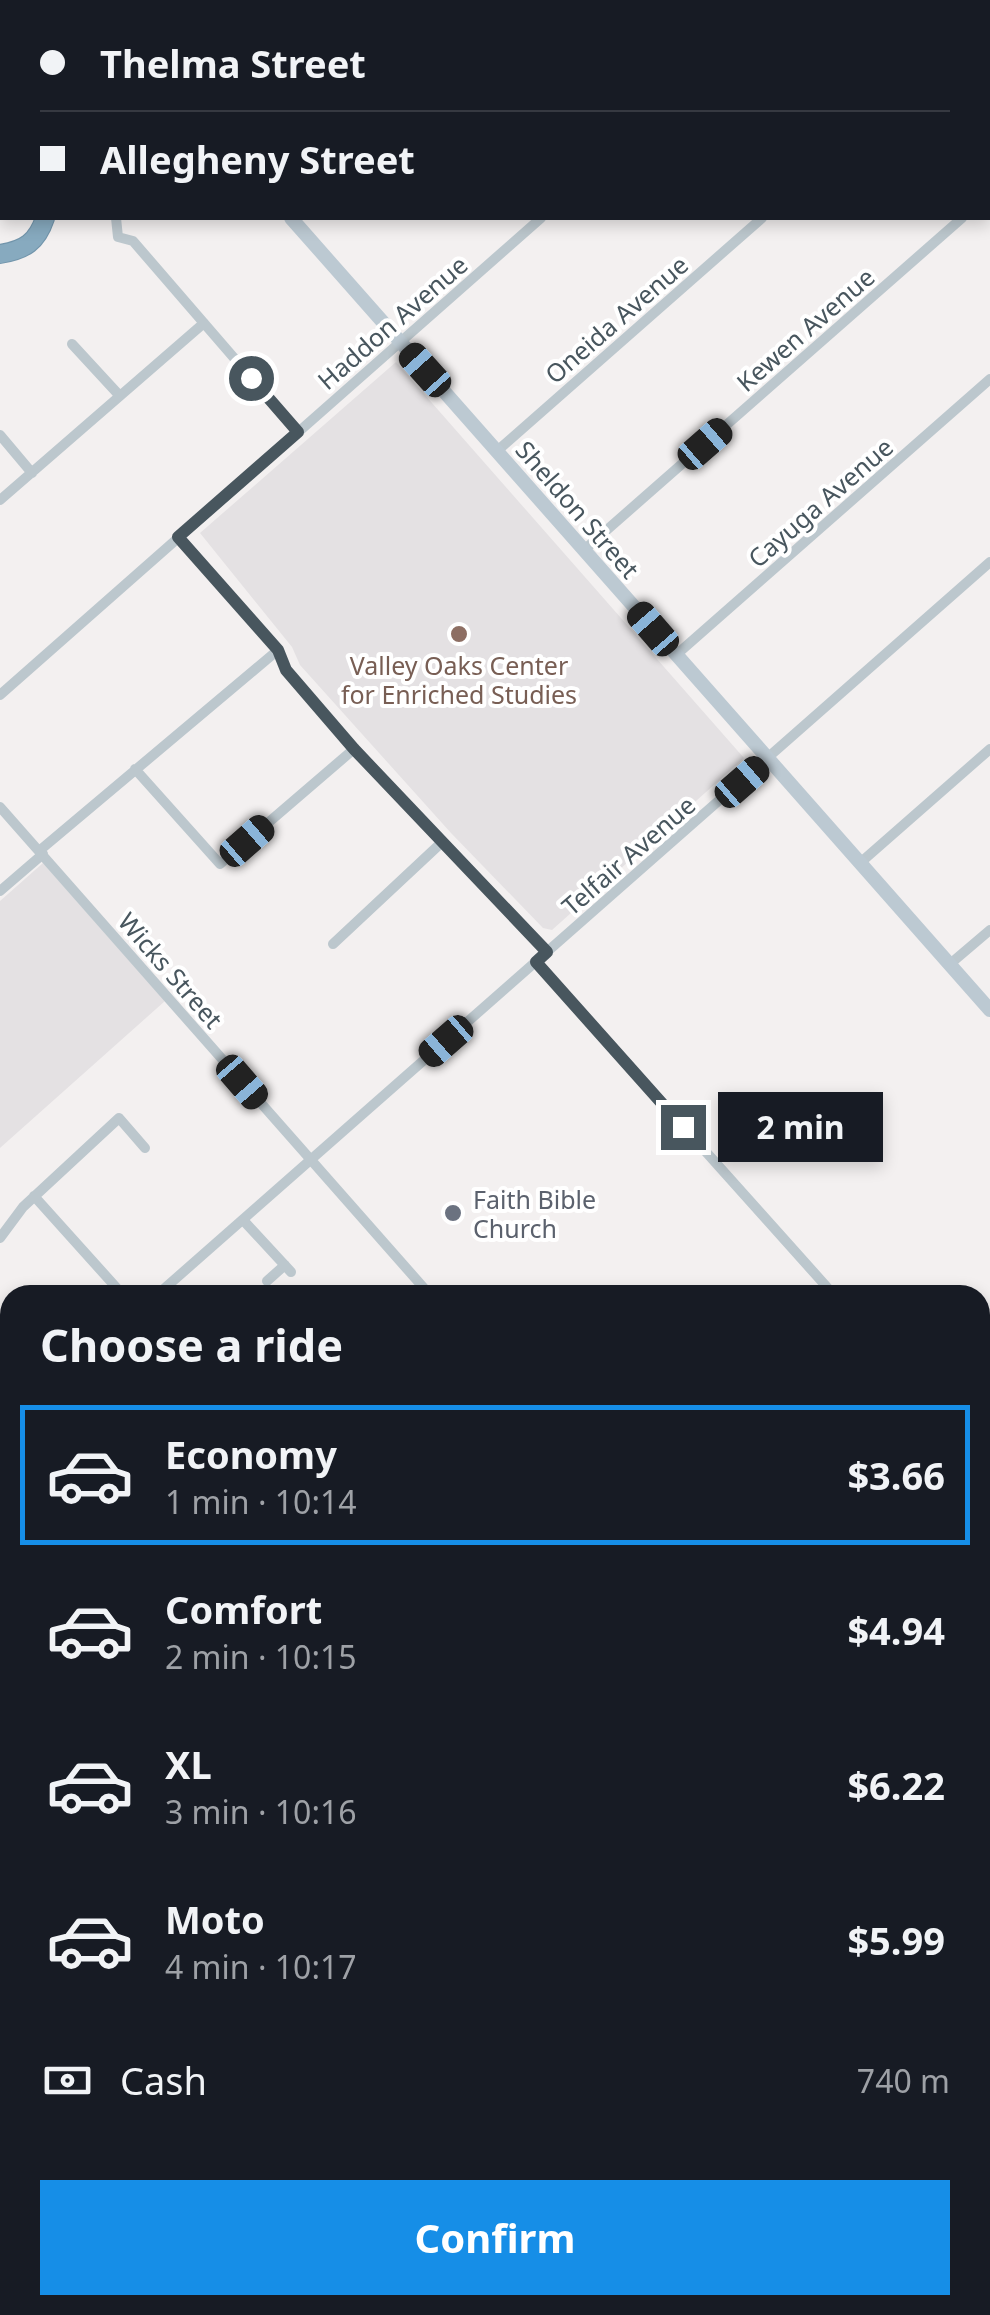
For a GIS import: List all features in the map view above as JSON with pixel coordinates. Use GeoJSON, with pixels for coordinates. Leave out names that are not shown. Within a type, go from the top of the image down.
{"type":"FeatureCollection","features":[{"type":"Feature","properties":{"kind":"highway"},"geometry":{"type":"LineString","coordinates":[[0,254],[22,251],[40,234],[44,220]]}},
{"type":"Feature","properties":{"kind":"main road","name":"Sheldon Street"},"geometry":{"type":"LineString","coordinates":[[293,220],[990,1010]]}},
{"type":"Feature","properties":{"kind":"street"},"geometry":{"type":"LineString","coordinates":[[116,220],[118,237],[133,241],[298,432]]}},
{"type":"Feature","properties":{"kind":"street","name":"Haddon Avenue"},"geometry":{"type":"LineString","coordinates":[[0,695],[539,220]]}},
{"type":"Feature","properties":{"kind":"street","name":"Oneida Avenue"},"geometry":{"type":"LineString","coordinates":[[497,451],[760,220]]}},
{"type":"Feature","properties":{"kind":"street","name":"Kewen Avenue"},"geometry":{"type":"LineString","coordinates":[[584,550],[960,220]]}},
{"type":"Feature","properties":{"kind":"street"},"geometry":{"type":"LineString","coordinates":[[0,500],[204,323]]}},
{"type":"Feature","properties":{"kind":"street"},"geometry":{"type":"LineString","coordinates":[[72,344],[119,395]]}},
{"type":"Feature","properties":{"kind":"street","name":"Cayuga Avenue"},"geometry":{"type":"LineString","coordinates":[[676,655],[990,379]]}},
{"type":"Feature","properties":{"kind":"street"},"geometry":{"type":"LineString","coordinates":[[0,435],[32,473]]}},
{"type":"Feature","properties":{"kind":"street"},"geometry":{"type":"LineString","coordinates":[[178,537],[278,650],[286,670],[354,749],[440,844],[479,877],[547,952]]}},
{"type":"Feature","properties":{"kind":"street","name":"Telfair Avenue"},"geometry":{"type":"LineString","coordinates":[[168,1285],[990,562]]}},
{"type":"Feature","properties":{"kind":"street"},"geometry":{"type":"LineString","coordinates":[[0,891],[135,769],[278,650]]}},
{"type":"Feature","properties":{"kind":"street"},"geometry":{"type":"LineString","coordinates":[[135,769],[220,864],[354,749]]}},
{"type":"Feature","properties":{"kind":"street"},"geometry":{"type":"LineString","coordinates":[[860,863],[990,749]]}},
{"type":"Feature","properties":{"kind":"street","name":"Wicks Street"},"geometry":{"type":"LineString","coordinates":[[0,807],[421,1285]]}},
{"type":"Feature","properties":{"kind":"street"},"geometry":{"type":"LineString","coordinates":[[333,944],[440,844]]}},
{"type":"Feature","properties":{"kind":"street"},"geometry":{"type":"LineString","coordinates":[[950,964],[990,930]]}},
{"type":"Feature","properties":{"kind":"street"},"geometry":{"type":"LineString","coordinates":[[536,962],[825,1285]]}},
{"type":"Feature","properties":{"kind":"street"},"geometry":{"type":"LineString","coordinates":[[0,1238],[34,1196],[119,1118],[145,1148]]}},
{"type":"Feature","properties":{"kind":"street"},"geometry":{"type":"LineString","coordinates":[[34,1196],[114,1285]]}},
{"type":"Feature","properties":{"kind":"street"},"geometry":{"type":"LineString","coordinates":[[243,1220],[288,1268],[267,1281]]}},
{"type":"Feature","properties":{"kind":"shaded area","name":"Valley Oaks Center for Enriched Studies"},"geometry":{"type":"Polygon","coordinates":[[[396,362],[744,758],[552,930],[543,928],[451,833],[300,665],[292,647],[200,533],[396,362]]]}},
{"type":"Feature","properties":{"kind":"shaded area"},"geometry":{"type":"Polygon","coordinates":[[[43,863],[165,1001],[0,1148],[0,901],[43,863]]]}},
{"type":"Feature","properties":{"kind":"place","name":"Valley Oaks Center for Enriched Studies"},"geometry":{"type":"Point","coordinates":[459,634]}},
{"type":"Feature","properties":{"kind":"place","name":"Faith Bible Church"},"geometry":{"type":"Point","coordinates":[453,1213]}},
{"type":"Feature","properties":{"kind":"route"},"geometry":{"type":"LineString","coordinates":[[251,378],[298,432],[178,537],[278,650],[286,670],[354,749],[440,844],[479,877],[547,952],[536,962],[683,1127]]}}]}
